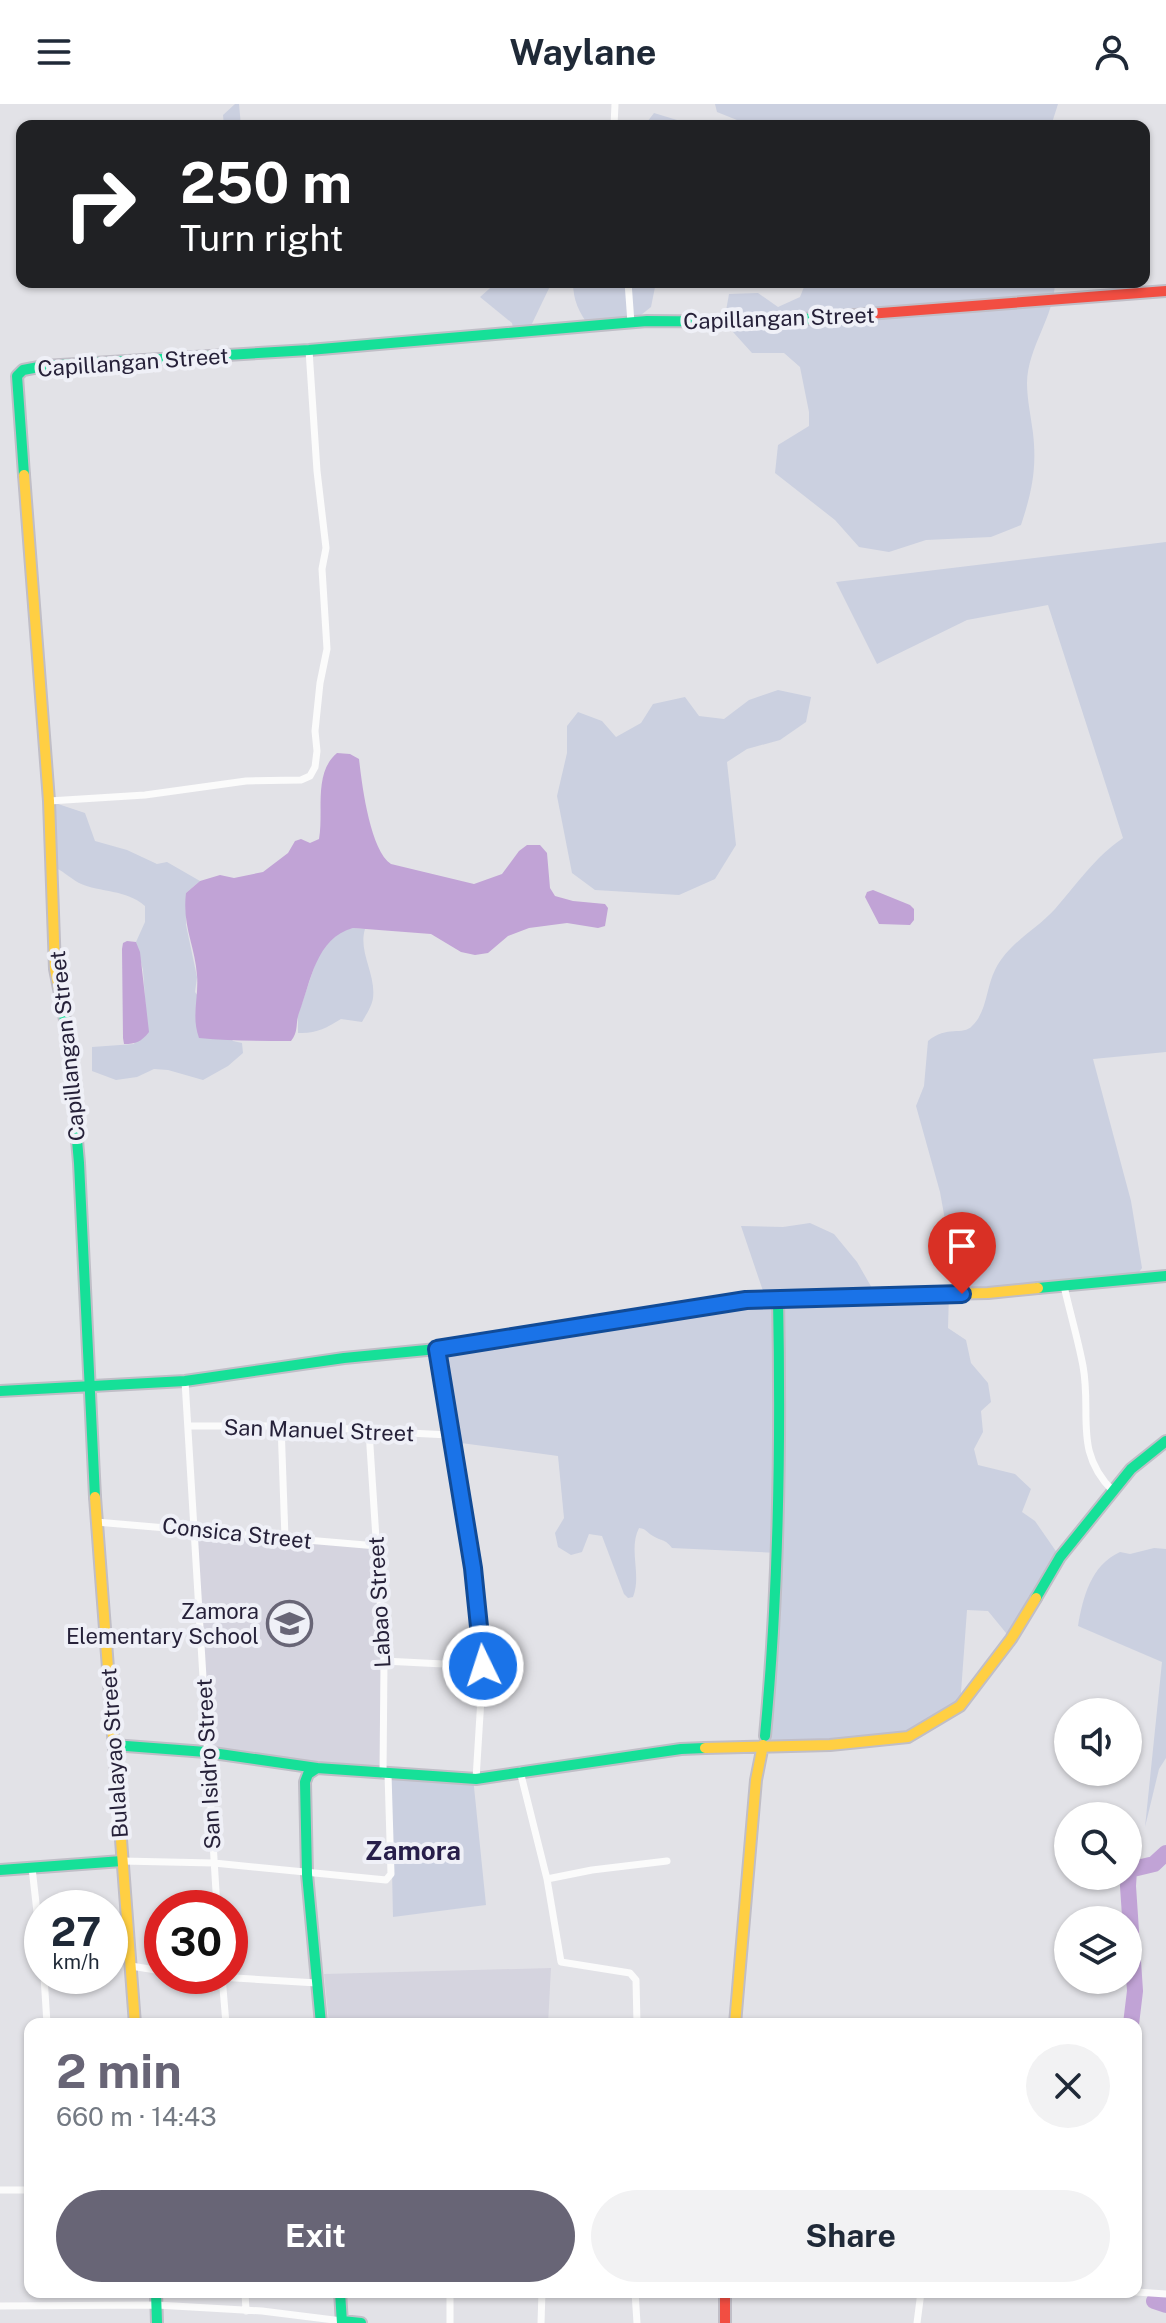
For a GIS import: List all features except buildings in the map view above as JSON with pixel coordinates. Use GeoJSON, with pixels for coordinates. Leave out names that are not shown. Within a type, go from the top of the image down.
{"type":"FeatureCollection","features":[{"type":"Feature","properties":{"kind":"street"},"geometry":{"type":"LineString","coordinates":[[628,288],[631,323]]}},
{"type":"Feature","properties":{"kind":"street","name":"Capillangan Street"},"geometry":{"type":"LineString","coordinates":[[89,1385],[79,1163],[68,1037],[55,969],[49,801],[17,376],[23,370],[44,366],[309,350],[631,323],[765,322],[1166,291]]}},
{"type":"Feature","properties":{"kind":"street"},"geometry":{"type":"LineString","coordinates":[[49,801],[145,795],[246,781],[301,780],[313,772],[317,751],[317,708],[328,634],[322,569],[326,548],[309,350]]}},
{"type":"Feature","properties":{"kind":"street"},"geometry":{"type":"LineString","coordinates":[[0,1391],[185,1381],[344,1358],[437,1349],[726,1302],[988,1293],[1166,1276]]}},
{"type":"Feature","properties":{"kind":"street"},"geometry":{"type":"LineString","coordinates":[[1064,1286],[1083,1364],[1086,1386],[1085,1440],[1099,1477],[1113,1491]]}},
{"type":"Feature","properties":{"kind":"street"},"geometry":{"type":"LineString","coordinates":[[736,2018],[756,1780],[775,1651],[781,1505],[778,1298]]}},
{"type":"Feature","properties":{"kind":"street"},"geometry":{"type":"LineString","coordinates":[[437,1349],[473,1568],[483,1666],[476,1779]]}},
{"type":"Feature","properties":{"kind":"street","name":"San Isidro Street"},"geometry":{"type":"LineString","coordinates":[[185,1381],[216,1890]]}},
{"type":"Feature","properties":{"kind":"street","name":"Bulalayao Street"},"geometry":{"type":"LineString","coordinates":[[89,1385],[96,1522],[135,2018]]}},
{"type":"Feature","properties":{"kind":"street"},"geometry":{"type":"LineString","coordinates":[[281,1424],[285,1538]]}},
{"type":"Feature","properties":{"kind":"street","name":"San Manuel Street"},"geometry":{"type":"LineString","coordinates":[[188,1426],[281,1424],[449,1435]]}},
{"type":"Feature","properties":{"kind":"street","name":"Labao Street"},"geometry":{"type":"LineString","coordinates":[[307,1874],[378,1881],[389,1878],[391,1874],[384,1661],[369,1431]]}},
{"type":"Feature","properties":{"kind":"street"},"geometry":{"type":"LineString","coordinates":[[113,1745],[206,1752],[317,1768],[476,1779],[764,1740],[830,1745],[908,1737],[960,1706],[1011,1639],[1060,1557],[1131,1469],[1166,1441]]}},
{"type":"Feature","properties":{"kind":"street","name":"Consica Street"},"geometry":{"type":"LineString","coordinates":[[96,1522],[377,1546]]}},
{"type":"Feature","properties":{"kind":"street"},"geometry":{"type":"LineString","coordinates":[[384,1661],[483,1666]]}},
{"type":"Feature","properties":{"kind":"street"},"geometry":{"type":"LineString","coordinates":[[317,1768],[308,1774],[305,1782],[307,1874],[320,2018]]}},
{"type":"Feature","properties":{"kind":"street"},"geometry":{"type":"LineString","coordinates":[[520,1771],[547,1879],[561,1962],[630,1973],[636,1980],[637,2018]]}},
{"type":"Feature","properties":{"kind":"street"},"geometry":{"type":"LineString","coordinates":[[0,1870],[122,1861],[214,1863],[307,1874]]}},
{"type":"Feature","properties":{"kind":"street"},"geometry":{"type":"LineString","coordinates":[[547,1879],[667,1861]]}},
{"type":"Feature","properties":{"kind":"street"},"geometry":{"type":"LineString","coordinates":[[32,1868],[34,1890]]}},
{"type":"Feature","properties":{"kind":"street"},"geometry":{"type":"LineString","coordinates":[[131,1966],[144,1968]]}},
{"type":"Feature","properties":{"kind":"street"},"geometry":{"type":"LineString","coordinates":[[248,1979],[317,1983]]}},
{"type":"Feature","properties":{"kind":"street"},"geometry":{"type":"LineString","coordinates":[[45,1994],[47,2018]]}},
{"type":"Feature","properties":{"kind":"street"},"geometry":{"type":"LineString","coordinates":[[223,1994],[225,2018]]}},
{"type":"Feature","properties":{"kind":"street"},"geometry":{"type":"LineString","coordinates":[[0,2190],[24,2190]]}},
{"type":"Feature","properties":{"kind":"street"},"geometry":{"type":"LineString","coordinates":[[1142,2292],[1166,2294]]}},
{"type":"Feature","properties":{"kind":"street"},"geometry":{"type":"LineString","coordinates":[[156,2298],[157,2323]]}},
{"type":"Feature","properties":{"kind":"street"},"geometry":{"type":"LineString","coordinates":[[245,2298],[246,2311]]}},
{"type":"Feature","properties":{"kind":"street"},"geometry":{"type":"LineString","coordinates":[[340,2298],[342,2322]]}},
{"type":"Feature","properties":{"kind":"street"},"geometry":{"type":"LineString","coordinates":[[450,2298],[450,2323]]}},
{"type":"Feature","properties":{"kind":"street"},"geometry":{"type":"LineString","coordinates":[[541,2323],[542,2298]]}},
{"type":"Feature","properties":{"kind":"street"},"geometry":{"type":"LineString","coordinates":[[635,2298],[637,2323]]}},
{"type":"Feature","properties":{"kind":"street"},"geometry":{"type":"LineString","coordinates":[[725,2298],[725,2323]]}},
{"type":"Feature","properties":{"kind":"street"},"geometry":{"type":"LineString","coordinates":[[917,2323],[920,2298]]}},
{"type":"Feature","properties":{"kind":"street"},"geometry":{"type":"LineString","coordinates":[[0,2306],[157,2305],[361,2323]]}},
{"type":"Feature","properties":{"kind":"shaded area"},"geometry":{"type":"Polygon","coordinates":[[[239,104],[240,120],[223,120],[223,115],[239,104]]]}},
{"type":"Feature","properties":{"kind":"shaded area"},"geometry":{"type":"Polygon","coordinates":[[[715,104],[1058,104],[1053,120],[737,120],[717,112],[715,104]]]}},
{"type":"Feature","properties":{"kind":"shaded area"},"geometry":{"type":"Polygon","coordinates":[[[654,113],[677,120],[649,120],[654,113]]]}},
{"type":"Feature","properties":{"kind":"shaded area"},"geometry":{"type":"Polygon","coordinates":[[[490,288],[549,288],[528,332],[514,333],[512,323],[480,297],[490,288]]]}},
{"type":"Feature","properties":{"kind":"shaded area"},"geometry":{"type":"Polygon","coordinates":[[[573,288],[655,288],[651,307],[631,323],[590,327],[573,288]]]}},
{"type":"Feature","properties":{"kind":"shaded area"},"geometry":{"type":"Polygon","coordinates":[[[804,288],[1055,288],[1028,370],[1034,469],[1021,525],[991,537],[926,540],[889,552],[859,547],[835,520],[775,473],[778,445],[809,426],[800,367],[784,353],[752,353],[724,322],[729,294],[758,293],[778,307],[800,297],[804,288]]]}},
{"type":"Feature","properties":{"kind":"shaded area"},"geometry":{"type":"Polygon","coordinates":[[[1166,542],[1166,1052],[1093,1059],[1131,1201],[1142,1268],[1135,1278],[962,1294],[953,1265],[940,1192],[916,1106],[924,1086],[928,1041],[942,1033],[972,1026],[981,1014],[995,970],[1007,952],[1047,917],[1095,862],[1123,838],[1048,605],[967,620],[877,664],[836,582],[1166,542]]]}},
{"type":"Feature","properties":{"kind":"shaded area"},"geometry":{"type":"Polygon","coordinates":[[[778,690],[811,697],[806,722],[780,740],[747,749],[727,762],[736,845],[715,879],[679,895],[595,890],[572,873],[557,796],[567,753],[567,726],[578,712],[602,721],[616,737],[641,723],[653,704],[685,697],[699,716],[724,719],[749,700],[778,690]]]}},
{"type":"Feature","properties":{"kind":"shaded area"},"geometry":{"type":"Polygon","coordinates":[[[337,753],[350,754],[359,759],[372,831],[384,857],[391,864],[474,884],[502,874],[527,845],[540,845],[547,853],[550,888],[555,896],[605,904],[608,908],[605,926],[598,928],[567,923],[529,928],[508,936],[488,953],[475,955],[461,952],[431,934],[353,928],[341,933],[323,951],[291,1041],[199,1038],[196,1022],[197,975],[187,926],[186,893],[200,881],[220,875],[234,878],[263,872],[288,853],[295,841],[301,839],[310,843],[319,839],[322,782],[330,761],[337,753]]]}},
{"type":"Feature","properties":{"kind":"shaded area"},"geometry":{"type":"Polygon","coordinates":[[[49,801],[85,813],[95,841],[127,850],[157,864],[167,862],[200,881],[186,893],[186,925],[197,977],[195,992],[233,1041],[242,1043],[243,1053],[228,1066],[203,1080],[168,1070],[154,1069],[137,1077],[116,1080],[92,1071],[92,1047],[134,1044],[146,1013],[143,970],[136,942],[145,922],[145,906],[122,894],[79,883],[52,866],[49,801]]]}},
{"type":"Feature","properties":{"kind":"shaded area"},"geometry":{"type":"Polygon","coordinates":[[[873,890],[910,905],[914,909],[914,920],[910,925],[879,924],[865,897],[867,892],[873,890]]]}},
{"type":"Feature","properties":{"kind":"shaded area"},"geometry":{"type":"Polygon","coordinates":[[[365,929],[364,946],[373,989],[369,1010],[362,1022],[341,1019],[321,1030],[298,1033],[298,1015],[320,950],[341,931],[365,929]]]}},
{"type":"Feature","properties":{"kind":"shaded area"},"geometry":{"type":"Polygon","coordinates":[[[127,941],[136,942],[140,952],[149,1032],[132,1044],[124,1044],[123,1038],[122,949],[127,941]]]}},
{"type":"Feature","properties":{"kind":"shaded area"},"geometry":{"type":"Polygon","coordinates":[[[810,1223],[834,1234],[857,1262],[876,1295],[949,1294],[948,1328],[966,1340],[971,1363],[988,1383],[991,1402],[981,1411],[983,1432],[974,1449],[978,1465],[1015,1474],[1031,1489],[1022,1512],[1035,1521],[1060,1557],[1011,1639],[988,1611],[967,1610],[960,1706],[908,1737],[763,1745],[778,1553],[672,1548],[639,1528],[635,1545],[635,1588],[633,1597],[628,1598],[602,1536],[589,1534],[582,1552],[571,1555],[558,1547],[555,1533],[564,1518],[558,1456],[461,1443],[437,1349],[765,1297],[741,1226],[783,1227],[810,1223]]]}},
{"type":"Feature","properties":{"kind":"shaded area","name":"Zamora Elementary School"},"geometry":{"type":"Polygon","coordinates":[[[195,1529],[377,1546],[384,1661],[383,1774],[206,1752],[195,1529]]]}},
{"type":"Feature","properties":{"kind":"shaded area"},"geometry":{"type":"Polygon","coordinates":[[[1154,1548],[1166,1549],[1166,1758],[1159,1769],[1145,1827],[1162,1662],[1078,1626],[1086,1593],[1102,1565],[1120,1552],[1130,1554],[1154,1548]]]}},
{"type":"Feature","properties":{"kind":"shaded area"},"geometry":{"type":"Polygon","coordinates":[[[390,1776],[473,1777],[486,1905],[393,1917],[390,1776]]]}},
{"type":"Feature","properties":{"kind":"shaded area"},"geometry":{"type":"Polygon","coordinates":[[[551,1968],[548,2018],[328,2018],[324,1974],[551,1968]]]}},
{"type":"Feature","properties":{"kind":"waterway"},"geometry":{"type":"LineString","coordinates":[[1132,2018],[1135,1991],[1129,1870],[1154,1864],[1166,1853]]}},
{"type":"Feature","properties":{"kind":"waterway"},"geometry":{"type":"LineString","coordinates":[[1154,2301],[1166,2305]]}},
{"type":"Feature","properties":{"kind":"traffic: fast"},"geometry":{"type":"LineString","coordinates":[[24,475],[17,376],[23,370],[44,366],[309,350],[647,321],[765,322],[855,315]]}},
{"type":"Feature","properties":{"kind":"traffic: fast"},"geometry":{"type":"LineString","coordinates":[[63,1009],[79,1163],[95,1497]]}},
{"type":"Feature","properties":{"kind":"traffic: fast"},"geometry":{"type":"LineString","coordinates":[[1038,1288],[1166,1276]]}},
{"type":"Feature","properties":{"kind":"traffic: fast"},"geometry":{"type":"LineString","coordinates":[[765,1736],[778,1517],[778,1298]]}},
{"type":"Feature","properties":{"kind":"traffic: fast"},"geometry":{"type":"LineString","coordinates":[[0,1391],[185,1381],[344,1358],[437,1349],[689,1310]]}},
{"type":"Feature","properties":{"kind":"traffic: fast"},"geometry":{"type":"LineString","coordinates":[[1036,1598],[1060,1557],[1131,1469],[1166,1441]]}},
{"type":"Feature","properties":{"kind":"traffic: fast"},"geometry":{"type":"LineString","coordinates":[[113,1745],[206,1752],[317,1768],[476,1779],[705,1748]]}},
{"type":"Feature","properties":{"kind":"traffic: fast"},"geometry":{"type":"LineString","coordinates":[[317,1768],[308,1774],[305,1782],[307,1874],[320,2018]]}},
{"type":"Feature","properties":{"kind":"traffic: fast"},"geometry":{"type":"LineString","coordinates":[[0,1870],[122,1861]]}},
{"type":"Feature","properties":{"kind":"traffic: fast"},"geometry":{"type":"LineString","coordinates":[[156,2298],[157,2323]]}},
{"type":"Feature","properties":{"kind":"traffic: fast"},"geometry":{"type":"LineString","coordinates":[[340,2298],[342,2323]]}},
{"type":"Feature","properties":{"kind":"traffic: fast"},"geometry":{"type":"LineString","coordinates":[[342,2321],[361,2323]]}},
{"type":"Feature","properties":{"kind":"traffic: slow"},"geometry":{"type":"LineString","coordinates":[[24,475],[49,801],[55,969],[63,1009]]}},
{"type":"Feature","properties":{"kind":"traffic: slow"},"geometry":{"type":"LineString","coordinates":[[689,1310],[766,1298],[988,1293],[1038,1288]]}},
{"type":"Feature","properties":{"kind":"traffic: slow"},"geometry":{"type":"LineString","coordinates":[[95,1497],[135,2018]]}},
{"type":"Feature","properties":{"kind":"traffic: slow"},"geometry":{"type":"LineString","coordinates":[[705,1748],[830,1745],[908,1737],[960,1706],[1011,1639],[1036,1598]]}},
{"type":"Feature","properties":{"kind":"traffic: slow"},"geometry":{"type":"LineString","coordinates":[[736,2018],[756,1780],[763,1745]]}},
{"type":"Feature","properties":{"kind":"traffic: jam"},"geometry":{"type":"LineString","coordinates":[[855,315],[1166,291]]}},
{"type":"Feature","properties":{"kind":"traffic: jam"},"geometry":{"type":"LineString","coordinates":[[725,2298],[725,2323]]}},
{"type":"Feature","properties":{"kind":"place","name":"Zamora Elementary School"},"geometry":{"type":"Point","coordinates":[290,1624]}},
{"type":"Feature","properties":{"kind":"district","name":"Zamora"},"geometry":{"type":"Point","coordinates":[413,1851]}},
{"type":"Feature","properties":{"kind":"route"},"geometry":{"type":"LineString","coordinates":[[483,1666],[473,1568],[437,1349],[726,1302],[790,1297],[962,1294]]}}]}
